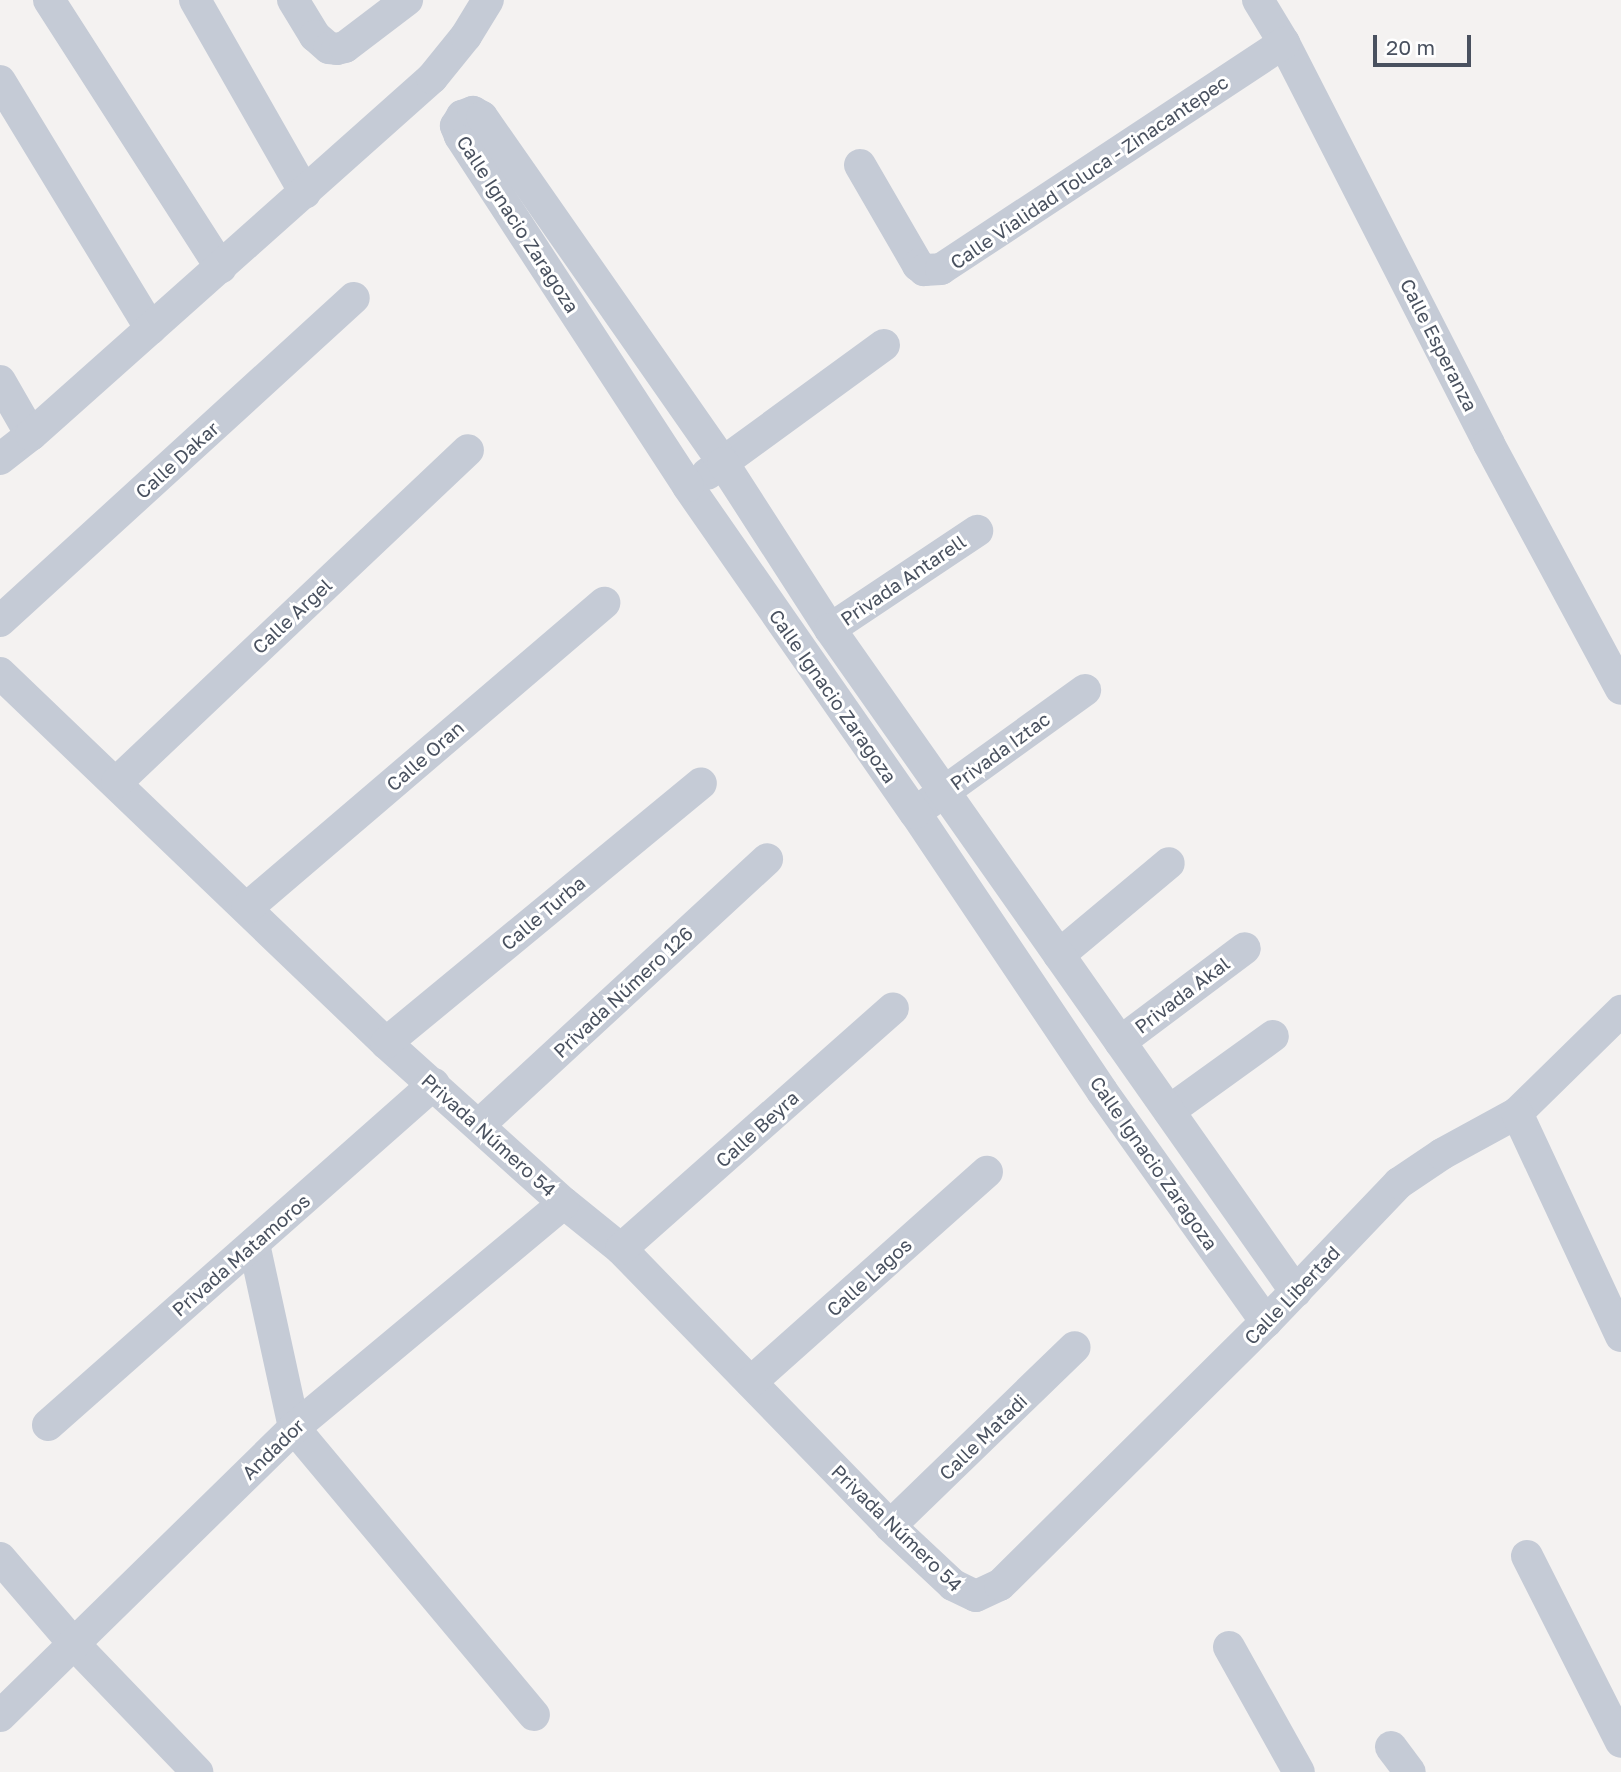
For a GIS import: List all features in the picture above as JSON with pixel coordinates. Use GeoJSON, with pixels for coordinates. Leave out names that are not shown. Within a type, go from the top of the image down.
{"type":"FeatureCollection","features":[{"type":"Feature","properties":{"kind":"street"},"geometry":{"type":"LineString","coordinates":[[49,0],[221,268]]}},
{"type":"Feature","properties":{"kind":"street"},"geometry":{"type":"LineString","coordinates":[[195,0],[305,193]]}},
{"type":"Feature","properties":{"kind":"street"},"geometry":{"type":"LineString","coordinates":[[293,0],[315,36],[328,48],[338,49],[345,47],[407,0]]}},
{"type":"Feature","properties":{"kind":"street"},"geometry":{"type":"LineString","coordinates":[[0,459],[31,435],[221,268],[432,78],[466,36],[488,0]]}},
{"type":"Feature","properties":{"kind":"street","name":"Calle Esperanza"},"geometry":{"type":"LineString","coordinates":[[1258,0],[1283,43],[1489,444],[1621,689]]}},
{"type":"Feature","properties":{"kind":"street","name":"Calle Vialidad Toluca - Zinacantepec"},"geometry":{"type":"LineString","coordinates":[[860,165],[918,265],[924,270],[941,270],[1283,43]]}},
{"type":"Feature","properties":{"kind":"street"},"geometry":{"type":"LineString","coordinates":[[0,80],[151,329]]}},
{"type":"Feature","properties":{"kind":"street","name":"Calle Ignacio Zaragoza"},"geometry":{"type":"LineString","coordinates":[[1266,1322],[1102,1091],[915,813],[688,486],[460,136],[456,126],[462,116],[473,112],[482,117],[723,463],[830,629],[1296,1292]]}},
{"type":"Feature","properties":{"kind":"street","name":"Calle Dakar"},"geometry":{"type":"LineString","coordinates":[[0,621],[354,298]]}},
{"type":"Feature","properties":{"kind":"street"},"geometry":{"type":"LineString","coordinates":[[688,486],[884,345]]}},
{"type":"Feature","properties":{"kind":"street"},"geometry":{"type":"LineString","coordinates":[[0,381],[31,435]]}},
{"type":"Feature","properties":{"kind":"street","name":"Calle Argel"},"geometry":{"type":"LineString","coordinates":[[117,782],[468,450]]}},
{"type":"Feature","properties":{"kind":"street","name":"Privada Antarell"},"geometry":{"type":"LineString","coordinates":[[830,629],[976,531]]}},
{"type":"Feature","properties":{"kind":"street","name":"Calle Oran"},"geometry":{"type":"LineString","coordinates":[[247,908],[604,603]]}},
{"type":"Feature","properties":{"kind":"street","name":"Privada Número 54"},"geometry":{"type":"LineString","coordinates":[[0,673],[117,782],[386,1043],[564,1203],[621,1249],[890,1526],[953,1585],[976,1597]]}},
{"type":"Feature","properties":{"kind":"street","name":"Privada Iztac"},"geometry":{"type":"LineString","coordinates":[[915,813],[1085,690]]}},
{"type":"Feature","properties":{"kind":"street","name":"Calle Turba"},"geometry":{"type":"LineString","coordinates":[[386,1043],[701,783]]}},
{"type":"Feature","properties":{"kind":"street","name":"Privada Número 126"},"geometry":{"type":"LineString","coordinates":[[479,1125],[766,859]]}},
{"type":"Feature","properties":{"kind":"street"},"geometry":{"type":"LineString","coordinates":[[1059,955],[1169,863]]}},
{"type":"Feature","properties":{"kind":"street","name":"Privada Akal"},"geometry":{"type":"LineString","coordinates":[[1120,1042],[1245,948]]}},
{"type":"Feature","properties":{"kind":"street","name":"Calle Beyra"},"geometry":{"type":"LineString","coordinates":[[621,1249],[893,1008]]}},
{"type":"Feature","properties":{"kind":"street","name":"Calle Libertad"},"geometry":{"type":"LineString","coordinates":[[976,1597],[1000,1585],[1296,1292],[1399,1183],[1442,1154],[1517,1113],[1621,1011]]}},
{"type":"Feature","properties":{"kind":"street"},"geometry":{"type":"LineString","coordinates":[[1169,1111],[1273,1036]]}},
{"type":"Feature","properties":{"kind":"street","name":"Privada Matamoros"},"geometry":{"type":"LineString","coordinates":[[48,1425],[434,1084]]}},
{"type":"Feature","properties":{"kind":"street"},"geometry":{"type":"LineString","coordinates":[[1517,1113],[1621,1336]]}},
{"type":"Feature","properties":{"kind":"street","name":"Calle Lagos"},"geometry":{"type":"LineString","coordinates":[[751,1382],[987,1172]]}},
{"type":"Feature","properties":{"kind":"street","name":"Andador"},"geometry":{"type":"LineString","coordinates":[[0,1716],[294,1428],[564,1203]]}},
{"type":"Feature","properties":{"kind":"street"},"geometry":{"type":"LineString","coordinates":[[1202,1230],[1236,1205]]}},
{"type":"Feature","properties":{"kind":"street"},"geometry":{"type":"LineString","coordinates":[[254,1244],[294,1428],[534,1715]]}},
{"type":"Feature","properties":{"kind":"street","name":"Calle Matadi"},"geometry":{"type":"LineString","coordinates":[[890,1526],[1075,1347]]}},
{"type":"Feature","properties":{"kind":"street"},"geometry":{"type":"LineString","coordinates":[[1527,1556],[1621,1742]]}},
{"type":"Feature","properties":{"kind":"street"},"geometry":{"type":"LineString","coordinates":[[0,1558],[74,1644],[197,1772]]}},
{"type":"Feature","properties":{"kind":"street"},"geometry":{"type":"LineString","coordinates":[[1229,1647],[1299,1772]]}},
{"type":"Feature","properties":{"kind":"street"},"geometry":{"type":"LineString","coordinates":[[1391,1747],[1410,1772]]}}]}
